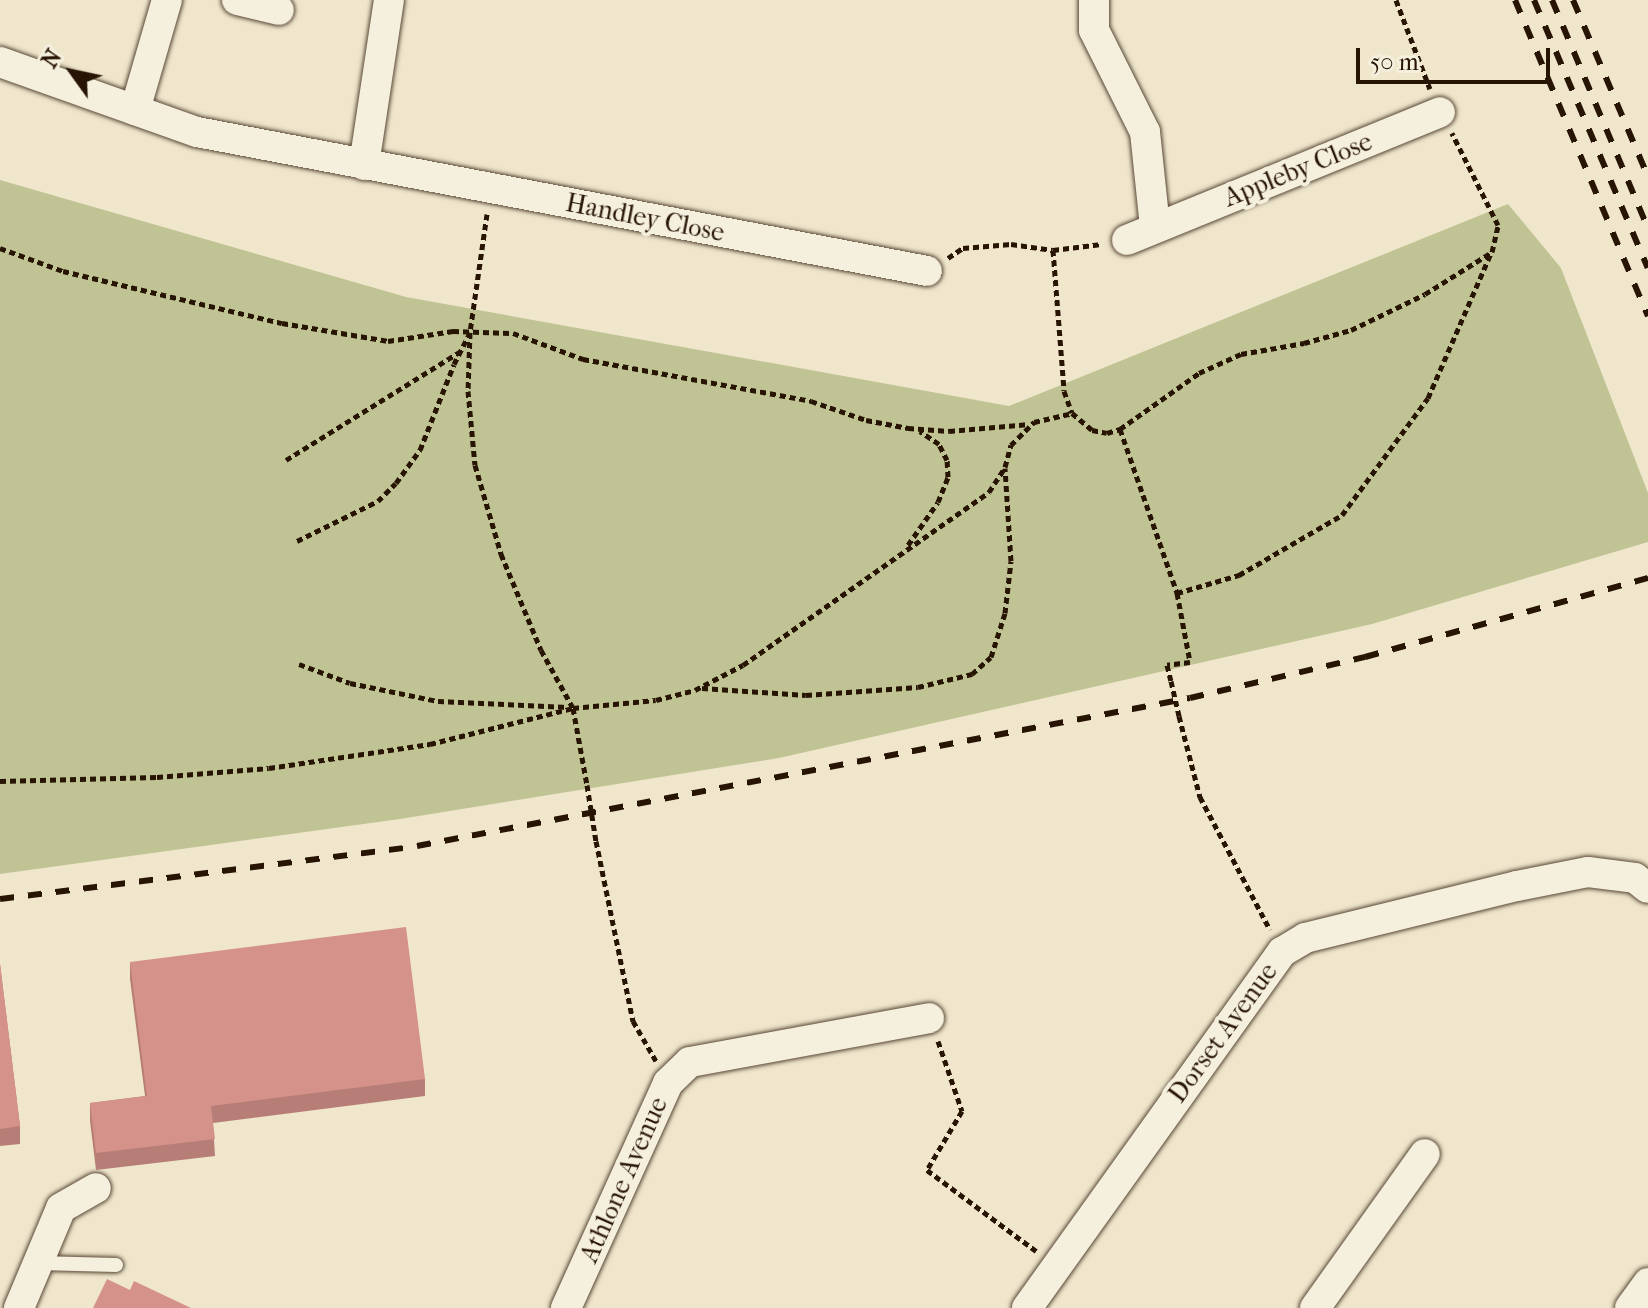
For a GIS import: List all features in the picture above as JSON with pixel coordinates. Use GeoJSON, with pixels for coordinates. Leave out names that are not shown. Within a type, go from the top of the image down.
{"type":"FeatureCollection","features":[{"type":"Feature","properties":{"kind":"street"},"geometry":{"type":"LineString","coordinates":[[135,110],[167,0]]}},
{"type":"Feature","properties":{"kind":"street"},"geometry":{"type":"LineString","coordinates":[[237,0],[279,10]]}},
{"type":"Feature","properties":{"kind":"street"},"geometry":{"type":"LineString","coordinates":[[364,165],[389,0]]}},
{"type":"Feature","properties":{"kind":"street"},"geometry":{"type":"LineString","coordinates":[[1094,0],[1094,30],[1145,132],[1155,227]]}},
{"type":"Feature","properties":{"kind":"street","name":"Handley Close"},"geometry":{"type":"LineString","coordinates":[[0,62],[197,132],[927,271]]}},
{"type":"Feature","properties":{"kind":"street","name":"Appleby Close"},"geometry":{"type":"LineString","coordinates":[[1127,240],[1440,112]]}},
{"type":"Feature","properties":{"kind":"street","name":"Dorset Avenue"},"geometry":{"type":"LineString","coordinates":[[1027,1308],[1282,952],[1305,938],[1517,886],[1588,872],[1635,878],[1648,888]]}},
{"type":"Feature","properties":{"kind":"street","name":"Athlone Avenue"},"geometry":{"type":"LineString","coordinates":[[566,1308],[668,1083],[690,1062],[725,1053],[929,1018]]}},
{"type":"Feature","properties":{"kind":"street"},"geometry":{"type":"LineString","coordinates":[[1315,1308],[1425,1154]]}},
{"type":"Feature","properties":{"kind":"street"},"geometry":{"type":"LineString","coordinates":[[19,1308],[61,1208],[96,1188]]}},
{"type":"Feature","properties":{"kind":"street"},"geometry":{"type":"LineString","coordinates":[[1630,1308],[1648,1283]]}},
{"type":"Feature","properties":{"kind":"lane"},"geometry":{"type":"LineString","coordinates":[[37,1263],[116,1265]]}},
{"type":"Feature","properties":{"kind":"path"},"geometry":{"type":"LineString","coordinates":[[1177,593],[1239,575],[1342,515],[1428,398],[1492,252],[1498,225],[1440,112],[1407,36],[1396,0]]}},
{"type":"Feature","properties":{"kind":"path"},"geometry":{"type":"LineString","coordinates":[[490,189],[470,332],[468,391],[475,465],[485,509],[541,650],[573,708],[633,1021],[668,1083]]}},
{"type":"Feature","properties":{"kind":"path"},"geometry":{"type":"LineString","coordinates":[[927,271],[963,248],[1011,244],[1053,250],[1127,240]]}},
{"type":"Feature","properties":{"kind":"path"},"geometry":{"type":"LineString","coordinates":[[0,248],[63,271],[282,323],[388,341],[453,331],[513,333],[583,359],[811,401],[866,420],[915,429],[949,431],[1031,424],[1072,413]]}},
{"type":"Feature","properties":{"kind":"path"},"geometry":{"type":"LineString","coordinates":[[1053,250],[1064,391],[1072,413],[1092,430],[1107,433],[1120,429],[1199,373],[1241,354],[1304,343],[1351,330],[1414,300],[1492,252]]}},
{"type":"Feature","properties":{"kind":"path"},"geometry":{"type":"LineString","coordinates":[[297,541],[378,501],[396,483],[420,450],[470,332]]}},
{"type":"Feature","properties":{"kind":"path"},"geometry":{"type":"LineString","coordinates":[[286,460],[461,351]]}},
{"type":"Feature","properties":{"kind":"path"},"geometry":{"type":"LineString","coordinates":[[299,664],[350,683],[438,701],[573,708],[656,700],[700,688],[766,649],[906,547],[989,492],[1005,467],[1011,445],[1031,424]]}},
{"type":"Feature","properties":{"kind":"path"},"geometry":{"type":"LineString","coordinates":[[906,547],[938,502],[948,477],[947,460],[939,444],[915,429]]}},
{"type":"Feature","properties":{"kind":"path"},"geometry":{"type":"LineString","coordinates":[[1120,429],[1177,593],[1190,662],[1167,665],[1193,776],[1282,952]]}},
{"type":"Feature","properties":{"kind":"path"},"geometry":{"type":"LineString","coordinates":[[700,688],[806,695],[918,687],[972,674],[991,657],[1005,613],[1011,561],[1005,467]]}},
{"type":"Feature","properties":{"kind":"path"},"geometry":{"type":"LineString","coordinates":[[0,781],[157,777],[269,768],[430,744],[573,708]]}},
{"type":"Feature","properties":{"kind":"path"},"geometry":{"type":"LineString","coordinates":[[929,1018],[962,1111],[927,1170],[1056,1266]]}},
{"type":"Feature","properties":{"kind":"green space"},"geometry":{"type":"Polygon","coordinates":[[[0,180],[406,297],[1009,406],[1508,204],[1561,268],[1648,493],[1648,542],[1372,624],[779,758],[400,819],[0,874],[0,180]]]}},
{"type":"Feature","properties":{"kind":"building"},"geometry":{"type":"Polygon","coordinates":[[[406,927],[425,1079],[211,1106],[215,1139],[96,1153],[90,1103],[147,1096],[130,962],[406,927]]]}},
{"type":"Feature","properties":{"kind":"building"},"geometry":{"type":"Polygon","coordinates":[[[0,964],[20,1126],[0,1129],[0,964]]]}},
{"type":"Feature","properties":{"kind":"building"},"geometry":{"type":"Polygon","coordinates":[[[107,1279],[130,1290],[134,1281],[191,1308],[93,1308],[107,1279]]]}},
{"type":"Feature","properties":{"kind":"railway"},"geometry":{"type":"LineString","coordinates":[[1515,0],[1648,316]]}},
{"type":"Feature","properties":{"kind":"railway"},"geometry":{"type":"LineString","coordinates":[[1534,0],[1648,268]]}},
{"type":"Feature","properties":{"kind":"railway"},"geometry":{"type":"LineString","coordinates":[[1552,0],[1648,228]]}},
{"type":"Feature","properties":{"kind":"railway"},"geometry":{"type":"LineString","coordinates":[[1573,0],[1648,177]]}},
{"type":"Feature","properties":{"kind":"railway"},"geometry":{"type":"LineString","coordinates":[[0,899],[417,846],[1190,698],[1365,657],[1648,578]]}}]}
